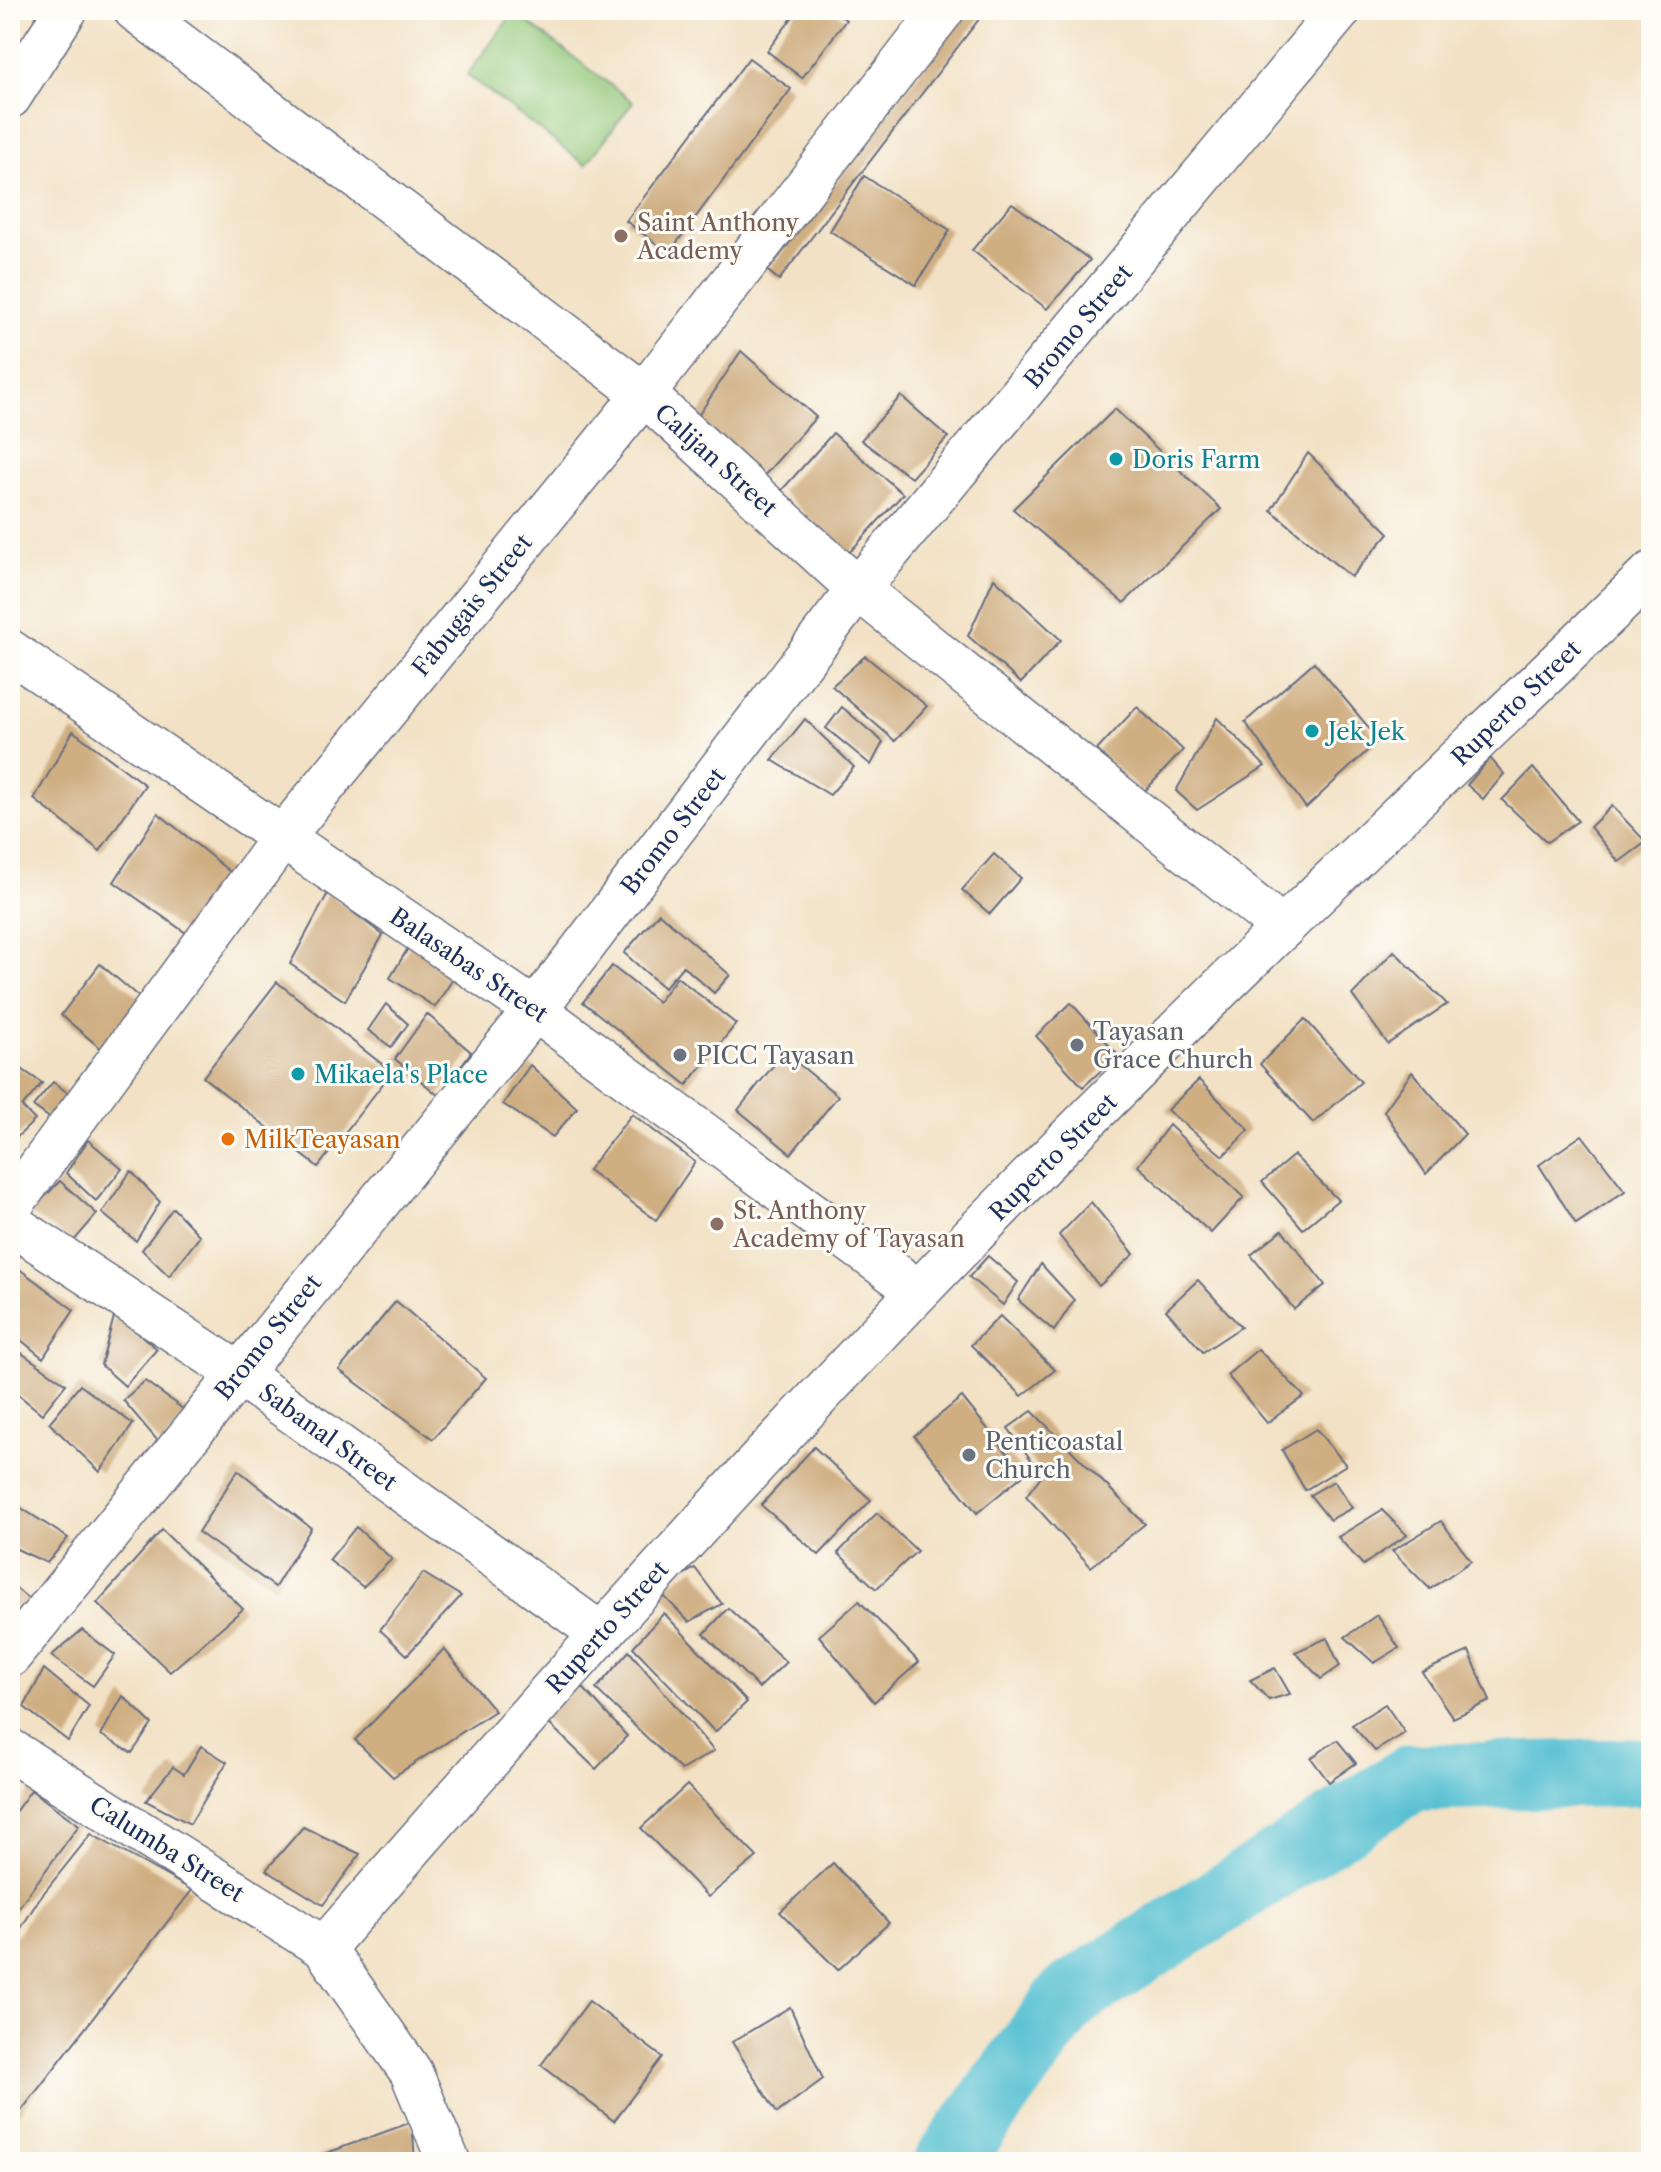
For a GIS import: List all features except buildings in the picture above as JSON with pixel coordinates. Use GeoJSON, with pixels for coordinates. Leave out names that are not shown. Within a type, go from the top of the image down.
{"type":"FeatureCollection","features":[{"type":"Feature","properties":{"kind":"street"},"geometry":{"type":"LineString","coordinates":[[10,97],[66,10]]}},
{"type":"Feature","properties":{"kind":"street","name":"Calijan Street"},"geometry":{"type":"LineString","coordinates":[[135,10],[644,394],[858,589],[1283,928]]}},
{"type":"Feature","properties":{"kind":"street","name":"Fabugais Street"},"geometry":{"type":"LineString","coordinates":[[10,1207],[282,838],[644,394],[943,10]]}},
{"type":"Feature","properties":{"kind":"street","name":"Bromo Street"},"geometry":{"type":"LineString","coordinates":[[10,1656],[535,1010],[858,589],[1340,10]]}},
{"type":"Feature","properties":{"kind":"street","name":"Ruperto Street"},"geometry":{"type":"LineString","coordinates":[[324,1948],[600,1633],[918,1291],[1283,928],[1651,573]]}},
{"type":"Feature","properties":{"kind":"street","name":"Balasabas Street"},"geometry":{"type":"LineString","coordinates":[[10,651],[535,1010],[918,1291]]}},
{"type":"Feature","properties":{"kind":"street","name":"Sabanal Street"},"geometry":{"type":"LineString","coordinates":[[10,1223],[238,1373],[600,1633]]}},
{"type":"Feature","properties":{"kind":"street","name":"Calumba Street"},"geometry":{"type":"LineString","coordinates":[[10,1750],[324,1948]]}},
{"type":"Feature","properties":{"kind":"street"},"geometry":{"type":"LineString","coordinates":[[324,1948],[411,2072],[449,2162]]}},
{"type":"Feature","properties":{"kind":"green space"},"geometry":{"type":"Polygon","coordinates":[[[514,12],[633,102],[586,165],[467,75],[514,12]]]}},
{"type":"Feature","properties":{"kind":"waterway"},"geometry":{"type":"LineString","coordinates":[[948,2162],[1069,1997],[1412,1778],[1651,1772]]}},
{"type":"Feature","properties":{"kind":"place","name":"Saint Anthony Academy"},"geometry":{"type":"Point","coordinates":[621,236]}},
{"type":"Feature","properties":{"kind":"place","name":"Doris Farm"},"geometry":{"type":"Point","coordinates":[1116,459]}},
{"type":"Feature","properties":{"kind":"place","name":"Jek Jek"},"geometry":{"type":"Point","coordinates":[1312,731]}},
{"type":"Feature","properties":{"kind":"place","name":"Tayasan Grace Church"},"geometry":{"type":"Point","coordinates":[1077,1045]}},
{"type":"Feature","properties":{"kind":"place","name":"PICC Tayasan"},"geometry":{"type":"Point","coordinates":[680,1055]}},
{"type":"Feature","properties":{"kind":"place","name":"Mikaela's Place"},"geometry":{"type":"Point","coordinates":[298,1074]}},
{"type":"Feature","properties":{"kind":"place","name":"MilkTeayasan"},"geometry":{"type":"Point","coordinates":[228,1139]}},
{"type":"Feature","properties":{"kind":"place","name":"St. Anthony Academy of Tayasan"},"geometry":{"type":"Point","coordinates":[717,1224]}},
{"type":"Feature","properties":{"kind":"place","name":"Penticoastal Church"},"geometry":{"type":"Point","coordinates":[969,1455]}}]}
